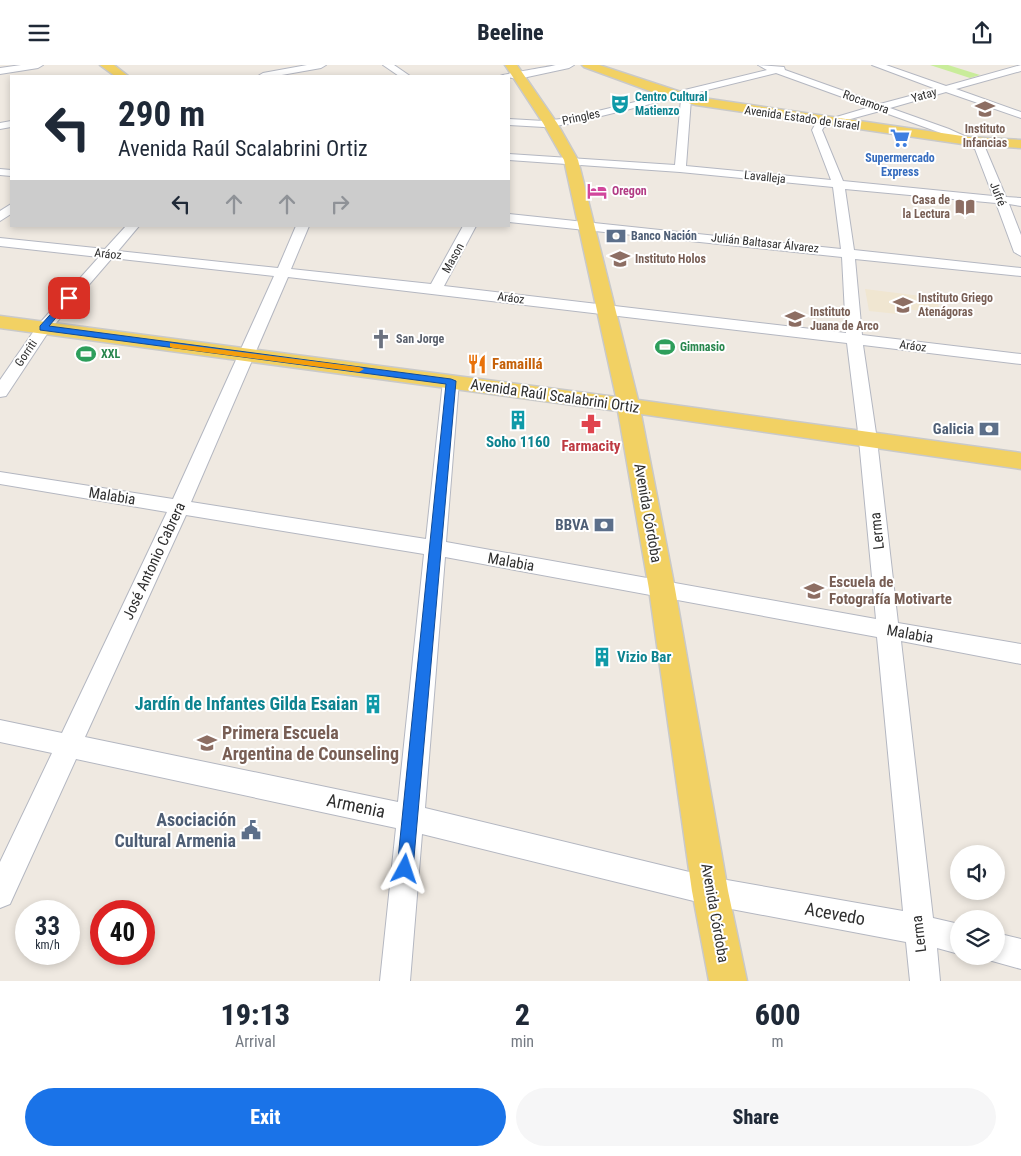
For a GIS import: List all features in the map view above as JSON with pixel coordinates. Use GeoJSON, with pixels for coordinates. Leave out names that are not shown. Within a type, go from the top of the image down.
{"type":"FeatureCollection","features":[{"type":"Feature","properties":{"kind":"main road"},"geometry":{"type":"LineString","coordinates":[[106,65],[121,75]]}},
{"type":"Feature","properties":{"kind":"main road","name":"Avenida Estado de Israel"},"geometry":{"type":"LineString","coordinates":[[588,65],[679,97],[828,122],[969,141],[1021,144]]}},
{"type":"Feature","properties":{"kind":"main road","name":"Avenida Córdoba"},"geometry":{"type":"LineString","coordinates":[[511,72],[550,123],[571,160],[587,225],[628,405],[662,589],[710,891],[728,981]]}},
{"type":"Feature","properties":{"kind":"main road","name":"Avenida Raúl Scalabrini Ortiz"},"geometry":{"type":"LineString","coordinates":[[0,322],[628,405],[1021,461]]}},
{"type":"Feature","properties":{"kind":"street"},"geometry":{"type":"LineString","coordinates":[[0,71],[38,65]]}},
{"type":"Feature","properties":{"kind":"street"},"geometry":{"type":"LineString","coordinates":[[258,65],[268,75]]}},
{"type":"Feature","properties":{"kind":"street"},"geometry":{"type":"LineString","coordinates":[[274,75],[322,65]]}},
{"type":"Feature","properties":{"kind":"street"},"geometry":{"type":"LineString","coordinates":[[388,65],[403,75]]}},
{"type":"Feature","properties":{"kind":"street"},"geometry":{"type":"LineString","coordinates":[[511,72],[569,65]]}},
{"type":"Feature","properties":{"kind":"street","name":"Rocamora"},"geometry":{"type":"LineString","coordinates":[[763,65],[969,141]]}},
{"type":"Feature","properties":{"kind":"street","name":"Pringles"},"geometry":{"type":"LineString","coordinates":[[510,122],[550,123],[576,119],[679,97],[798,65]]}},
{"type":"Feature","properties":{"kind":"street"},"geometry":{"type":"LineString","coordinates":[[877,65],[1021,115]]}},
{"type":"Feature","properties":{"kind":"street","name":"Yatay"},"geometry":{"type":"LineString","coordinates":[[828,122],[1021,68]]}},
{"type":"Feature","properties":{"kind":"street"},"geometry":{"type":"LineString","coordinates":[[679,97],[680,169]]}},
{"type":"Feature","properties":{"kind":"street","name":"Lerma"},"geometry":{"type":"LineString","coordinates":[[828,122],[820,125],[817,130],[838,184],[848,252],[854,338],[868,440],[918,929],[925,981]]}},
{"type":"Feature","properties":{"kind":"street","name":"Jufré"},"geometry":{"type":"LineString","coordinates":[[969,141],[980,147],[1021,252]]}},
{"type":"Feature","properties":{"kind":"street","name":"Lavalleja"},"geometry":{"type":"LineString","coordinates":[[510,157],[680,169],[1021,202]]}},
{"type":"Feature","properties":{"kind":"street"},"geometry":{"type":"LineString","coordinates":[[0,217],[10,209]]}},
{"type":"Feature","properties":{"kind":"street","name":"Julián Baltasar Álvarez"},"geometry":{"type":"LineString","coordinates":[[510,218],[848,252],[1021,272]]}},
{"type":"Feature","properties":{"kind":"street","name":"Gorriti"},"geometry":{"type":"LineString","coordinates":[[0,392],[43,328],[132,227]]}},
{"type":"Feature","properties":{"kind":"street","name":"José Antonio Cabrera"},"geometry":{"type":"LineString","coordinates":[[0,894],[179,507],[303,227]]}},
{"type":"Feature","properties":{"kind":"street","name":"Mason"},"geometry":{"type":"LineString","coordinates":[[435,289],[469,227]]}},
{"type":"Feature","properties":{"kind":"street","name":"Aráoz"},"geometry":{"type":"LineString","coordinates":[[0,242],[435,289],[1021,359]]}},
{"type":"Feature","properties":{"kind":"street"},"geometry":{"type":"LineString","coordinates":[[395,981],[451,381]]}},
{"type":"Feature","properties":{"kind":"street","name":"Malabia"},"geometry":{"type":"LineString","coordinates":[[0,478],[435,548],[1021,654]]}},
{"type":"Feature","properties":{"kind":"street","name":"Armenia"},"geometry":{"type":"LineString","coordinates":[[0,731],[410,818],[710,891]]}},
{"type":"Feature","properties":{"kind":"street","name":"Acevedo"},"geometry":{"type":"LineString","coordinates":[[710,891],[918,929],[950,937]]}},
{"type":"Feature","properties":{"kind":"street"},"geometry":{"type":"LineString","coordinates":[[1005,950],[1021,954]]}},
{"type":"Feature","properties":{"kind":"shaded area","name":"Instituto Griego Atenágoras"},"geometry":{"type":"Polygon","coordinates":[[[865,289],[937,298],[940,313],[897,308],[898,314],[869,311],[865,289]]]}},
{"type":"Feature","properties":{"kind":"green space"},"geometry":{"type":"Polygon","coordinates":[[[930,65],[948,65],[980,75],[970,78],[930,65]]]}},
{"type":"Feature","properties":{"kind":"slow traffic"},"geometry":{"type":"LineString","coordinates":[[173,345],[359,369]]}},
{"type":"Feature","properties":{"kind":"place","name":"Centro Cultural Matienzo"},"geometry":{"type":"Point","coordinates":[620,104]}},
{"type":"Feature","properties":{"kind":"place","name":"Instituto Infancias"},"geometry":{"type":"Point","coordinates":[985,109]}},
{"type":"Feature","properties":{"kind":"place","name":"Supermercado Express"},"geometry":{"type":"Point","coordinates":[900,138]}},
{"type":"Feature","properties":{"kind":"place","name":"Oregon"},"geometry":{"type":"Point","coordinates":[597,191]}},
{"type":"Feature","properties":{"kind":"place","name":"Casa de la Lectura"},"geometry":{"type":"Point","coordinates":[965,207]}},
{"type":"Feature","properties":{"kind":"place","name":"Banco Nación"},"geometry":{"type":"Point","coordinates":[616,236]}},
{"type":"Feature","properties":{"kind":"place","name":"Instituto Holos"},"geometry":{"type":"Point","coordinates":[620,259]}},
{"type":"Feature","properties":{"kind":"place","name":"Instituto Griego Atenágoras"},"geometry":{"type":"Point","coordinates":[903,305]}},
{"type":"Feature","properties":{"kind":"place","name":"Instituto Juana de Arco"},"geometry":{"type":"Point","coordinates":[795,319]}},
{"type":"Feature","properties":{"kind":"place","name":"San Jorge"},"geometry":{"type":"Point","coordinates":[381,339]}},
{"type":"Feature","properties":{"kind":"place","name":"Gimnasio"},"geometry":{"type":"Point","coordinates":[665,347]}},
{"type":"Feature","properties":{"kind":"place","name":"XXL"},"geometry":{"type":"Point","coordinates":[86,354]}},
{"type":"Feature","properties":{"kind":"place","name":"Famaillá"},"geometry":{"type":"Point","coordinates":[477,364]}},
{"type":"Feature","properties":{"kind":"place","name":"Soho 1160"},"geometry":{"type":"Point","coordinates":[518,420]}},
{"type":"Feature","properties":{"kind":"place","name":"Farmacity"},"geometry":{"type":"Point","coordinates":[591,424]}},
{"type":"Feature","properties":{"kind":"place","name":"Galicia"},"geometry":{"type":"Point","coordinates":[989,429]}},
{"type":"Feature","properties":{"kind":"place","name":"BBVA"},"geometry":{"type":"Point","coordinates":[604,525]}},
{"type":"Feature","properties":{"kind":"place","name":"Escuela de Fotografía Motivarte"},"geometry":{"type":"Point","coordinates":[814,591]}},
{"type":"Feature","properties":{"kind":"place","name":"Vizio Bar"},"geometry":{"type":"Point","coordinates":[602,657]}},
{"type":"Feature","properties":{"kind":"place","name":"Jardín de Infantes Gilda Esaian"},"geometry":{"type":"Point","coordinates":[373,704]}},
{"type":"Feature","properties":{"kind":"place","name":"Primera Escuela Argentina de Counseling"},"geometry":{"type":"Point","coordinates":[207,743]}},
{"type":"Feature","properties":{"kind":"place","name":"Asociación Cultural Armenia"},"geometry":{"type":"Point","coordinates":[251,830]}},
{"type":"Feature","properties":{"kind":"route"},"geometry":{"type":"LineString","coordinates":[[69,298],[43,328],[451,381],[405,869]]}}]}
